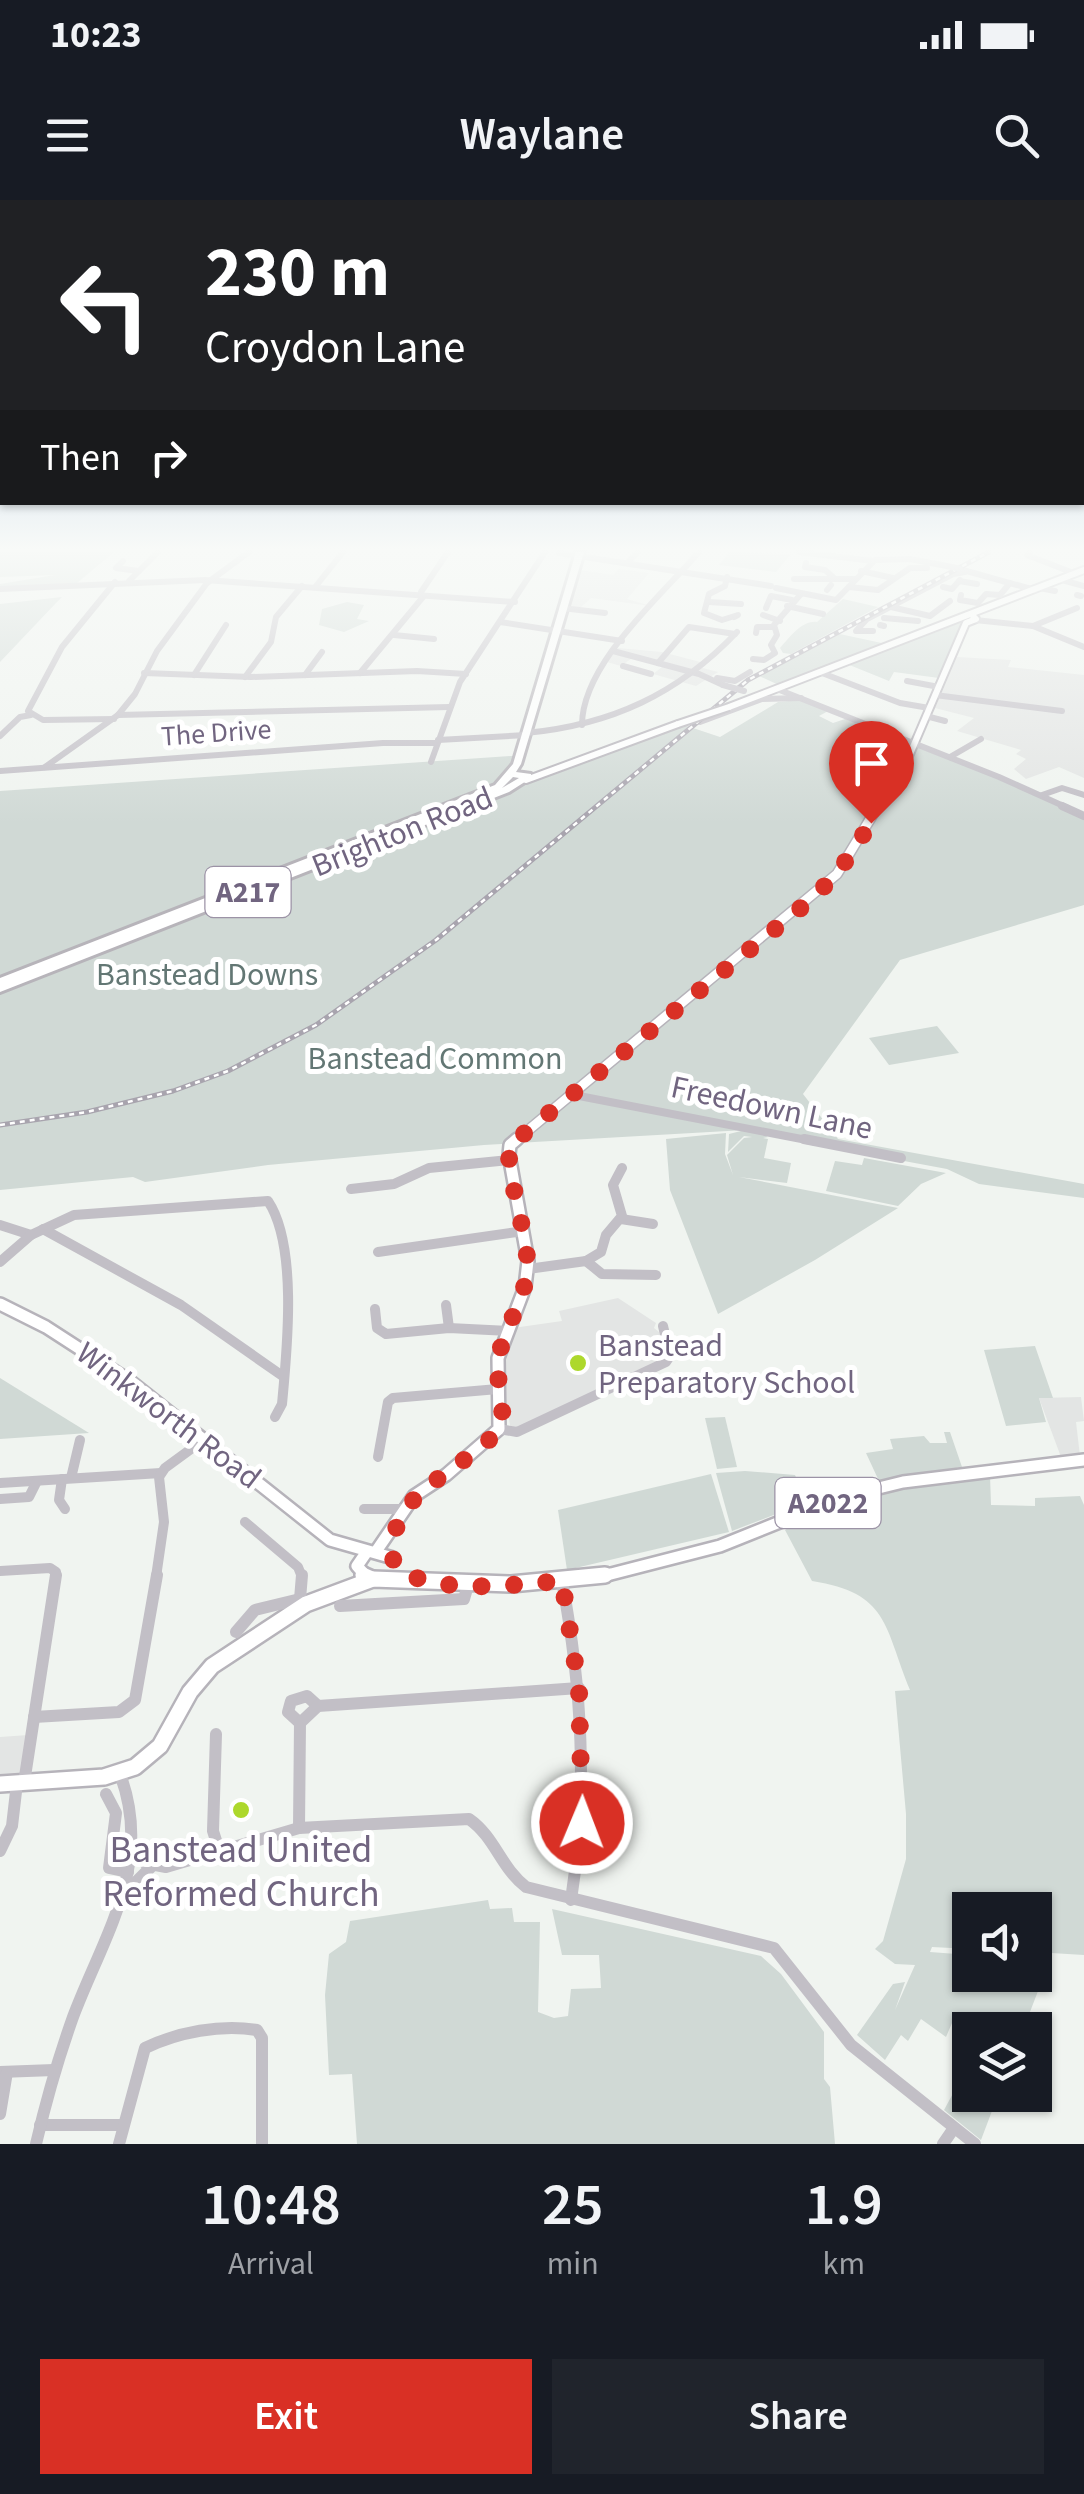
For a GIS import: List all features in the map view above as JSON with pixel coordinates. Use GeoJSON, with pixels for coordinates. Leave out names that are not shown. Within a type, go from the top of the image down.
{"type":"FeatureCollection","features":[{"type":"Feature","properties":{"kind":"highway"},"geometry":{"type":"LineString","coordinates":[[523,774],[526,734],[553,643]]}},
{"type":"Feature","properties":{"kind":"highway"},"geometry":{"type":"LineString","coordinates":[[509,776],[523,774]]}},
{"type":"Feature","properties":{"kind":"highway"},"geometry":{"type":"LineString","coordinates":[[509,776],[523,774]]}},
{"type":"Feature","properties":{"kind":"highway","name":"Brighton Road"},"geometry":{"type":"LineString","coordinates":[[0,985],[523,774]]}},
{"type":"Feature","properties":{"kind":"highway","name":"Brighton Road"},"geometry":{"type":"LineString","coordinates":[[0,985],[498,787],[509,776]]}},
{"type":"Feature","properties":{"kind":"main road","name":"Brighton Road"},"geometry":{"type":"LineString","coordinates":[[523,774],[547,770],[906,643]]}},
{"type":"Feature","properties":{"kind":"main road"},"geometry":{"type":"LineString","coordinates":[[339,1598],[358,1568],[393,1530],[402,1509],[498,1429],[498,1356],[528,1269],[509,1160],[513,1141],[574,1095],[837,874],[914,744],[959,643]]}},
{"type":"Feature","properties":{"kind":"main road","name":"Winkworth Road"},"geometry":{"type":"LineString","coordinates":[[0,1304],[92,1353],[206,1438],[330,1540],[358,1568],[377,1579]]}},
{"type":"Feature","properties":{"kind":"main road","name":"A2022"},"geometry":{"type":"LineString","coordinates":[[377,1579],[416,1578],[468,1585],[562,1581],[664,1562],[720,1546],[842,1497],[904,1482],[1084,1460]]}},
{"type":"Feature","properties":{"kind":"main road"},"geometry":{"type":"LineString","coordinates":[[0,1784],[120,1774],[147,1760],[160,1746],[190,1692],[212,1666],[303,1602],[339,1598],[377,1579],[393,1561],[393,1530]]}},
{"type":"Feature","properties":{"kind":"main road","name":"Winkworth Road"},"geometry":{"type":"LineString","coordinates":[[330,1540],[353,1552],[372,1551],[393,1561]]}},
{"type":"Feature","properties":{"kind":"main road","name":"A2022"},"geometry":{"type":"LineString","coordinates":[[393,1561],[416,1578]]}},
{"type":"Feature","properties":{"kind":"street"},"geometry":{"type":"LineString","coordinates":[[31,715],[31,704],[65,643]]}},
{"type":"Feature","properties":{"kind":"street"},"geometry":{"type":"LineString","coordinates":[[45,767],[116,718],[165,643]]}},
{"type":"Feature","properties":{"kind":"street"},"geometry":{"type":"LineString","coordinates":[[194,675],[215,643]]}},
{"type":"Feature","properties":{"kind":"street"},"geometry":{"type":"LineString","coordinates":[[245,677],[270,643]]}},
{"type":"Feature","properties":{"kind":"street"},"geometry":{"type":"LineString","coordinates":[[360,673],[387,643]]}},
{"type":"Feature","properties":{"kind":"street"},"geometry":{"type":"LineString","coordinates":[[431,762],[449,707],[486,643]]}},
{"type":"Feature","properties":{"kind":"street"},"geometry":{"type":"LineString","coordinates":[[582,724],[582,711],[596,674],[620,643]]}},
{"type":"Feature","properties":{"kind":"street"},"geometry":{"type":"LineString","coordinates":[[658,663],[676,643]]}},
{"type":"Feature","properties":{"kind":"street","name":"The Drive"},"geometry":{"type":"LineString","coordinates":[[0,770],[542,734],[636,710],[696,673],[726,643]]}},
{"type":"Feature","properties":{"kind":"street"},"geometry":{"type":"LineString","coordinates":[[753,659],[765,660],[775,652],[773,643]]}},
{"type":"Feature","properties":{"kind":"street"},"geometry":{"type":"LineString","coordinates":[[613,651],[734,681],[750,672]]}},
{"type":"Feature","properties":{"kind":"street"},"geometry":{"type":"LineString","coordinates":[[305,675],[322,652]]}},
{"type":"Feature","properties":{"kind":"street"},"geometry":{"type":"LineString","coordinates":[[635,657],[623,666],[651,674]]}},
{"type":"Feature","properties":{"kind":"street"},"geometry":{"type":"LineString","coordinates":[[144,673],[245,677],[466,674]]}},
{"type":"Feature","properties":{"kind":"street"},"geometry":{"type":"LineString","coordinates":[[696,673],[722,685],[764,694]]}},
{"type":"Feature","properties":{"kind":"street"},"geometry":{"type":"LineString","coordinates":[[822,674],[928,712],[944,723],[953,716]]}},
{"type":"Feature","properties":{"kind":"street"},"geometry":{"type":"LineString","coordinates":[[906,682],[1062,710]]}},
{"type":"Feature","properties":{"kind":"street"},"geometry":{"type":"LineString","coordinates":[[777,689],[1042,795],[1084,816]]}},
{"type":"Feature","properties":{"kind":"street"},"geometry":{"type":"LineString","coordinates":[[700,722],[762,698],[801,698]]}},
{"type":"Feature","properties":{"kind":"street"},"geometry":{"type":"LineString","coordinates":[[0,736],[20,718],[31,715],[53,721],[449,707]]}},
{"type":"Feature","properties":{"kind":"street"},"geometry":{"type":"LineString","coordinates":[[950,757],[981,739]]}},
{"type":"Feature","properties":{"kind":"street"},"geometry":{"type":"LineString","coordinates":[[1042,795],[1063,786],[1084,796]]}},
{"type":"Feature","properties":{"kind":"street","name":"Freedown Lane"},"geometry":{"type":"LineString","coordinates":[[574,1095],[902,1158]]}},
{"type":"Feature","properties":{"kind":"street"},"geometry":{"type":"LineString","coordinates":[[351,1189],[398,1183],[430,1168],[509,1160]]}},
{"type":"Feature","properties":{"kind":"street"},"geometry":{"type":"LineString","coordinates":[[528,1269],[586,1261],[602,1252],[606,1235],[621,1219],[622,1210],[612,1186],[615,1174],[622,1168]]}},
{"type":"Feature","properties":{"kind":"street"},"geometry":{"type":"LineString","coordinates":[[0,1262],[31,1235],[79,1214],[268,1200],[273,1205],[290,1296],[282,1404],[275,1418]]}},
{"type":"Feature","properties":{"kind":"street"},"geometry":{"type":"LineString","coordinates":[[621,1219],[653,1224]]}},
{"type":"Feature","properties":{"kind":"street"},"geometry":{"type":"LineString","coordinates":[[0,1225],[31,1235]]}},
{"type":"Feature","properties":{"kind":"street"},"geometry":{"type":"LineString","coordinates":[[43,1229],[181,1305],[284,1376]]}},
{"type":"Feature","properties":{"kind":"street"},"geometry":{"type":"LineString","coordinates":[[378,1252],[524,1231]]}},
{"type":"Feature","properties":{"kind":"street"},"geometry":{"type":"LineString","coordinates":[[586,1261],[596,1272],[611,1278],[644,1271],[656,1275]]}},
{"type":"Feature","properties":{"kind":"street"},"geometry":{"type":"LineString","coordinates":[[446,1304],[449,1328]]}},
{"type":"Feature","properties":{"kind":"street"},"geometry":{"type":"LineString","coordinates":[[376,1309],[377,1328],[382,1334],[449,1328],[509,1331]]}},
{"type":"Feature","properties":{"kind":"street"},"geometry":{"type":"LineString","coordinates":[[498,1429],[517,1432],[657,1367],[670,1358],[663,1326]]}},
{"type":"Feature","properties":{"kind":"street"},"geometry":{"type":"LineString","coordinates":[[378,1457],[388,1402],[393,1398],[498,1390]]}},
{"type":"Feature","properties":{"kind":"street"},"geometry":{"type":"LineString","coordinates":[[0,1484],[161,1473],[206,1438]]}},
{"type":"Feature","properties":{"kind":"street"},"geometry":{"type":"LineString","coordinates":[[65,1509],[60,1504],[60,1493],[80,1440]]}},
{"type":"Feature","properties":{"kind":"street"},"geometry":{"type":"LineString","coordinates":[[34,1718],[118,1712],[135,1700],[161,1551],[161,1473]]}},
{"type":"Feature","properties":{"kind":"street"},"geometry":{"type":"LineString","coordinates":[[0,1499],[30,1497],[37,1481]]}},
{"type":"Feature","properties":{"kind":"street"},"geometry":{"type":"LineString","coordinates":[[44,1494],[60,1493]]}},
{"type":"Feature","properties":{"kind":"street"},"geometry":{"type":"LineString","coordinates":[[364,1508],[402,1509]]}},
{"type":"Feature","properties":{"kind":"street"},"geometry":{"type":"LineString","coordinates":[[236,1632],[244,1620],[268,1602],[303,1602],[298,1567],[262,1542],[245,1522]]}},
{"type":"Feature","properties":{"kind":"street"},"geometry":{"type":"LineString","coordinates":[[0,1571],[54,1569],[56,1577],[12,1826],[0,1850]]}},
{"type":"Feature","properties":{"kind":"street"},"geometry":{"type":"LineString","coordinates":[[562,1581],[579,1688],[584,1788],[572,1900]]}},
{"type":"Feature","properties":{"kind":"street"},"geometry":{"type":"LineString","coordinates":[[339,1598],[464,1599],[468,1585]]}},
{"type":"Feature","properties":{"kind":"street"},"geometry":{"type":"LineString","coordinates":[[299,1828],[300,1723],[318,1706],[579,1688]]}},
{"type":"Feature","properties":{"kind":"street"},"geometry":{"type":"LineString","coordinates":[[300,1723],[288,1712],[291,1701],[306,1696],[318,1706]]}},
{"type":"Feature","properties":{"kind":"street"},"geometry":{"type":"LineString","coordinates":[[216,1734],[213,1831],[220,1853]]}},
{"type":"Feature","properties":{"kind":"street"},"geometry":{"type":"LineString","coordinates":[[36,2144],[54,2070],[128,1872],[131,1810],[120,1774]]}},
{"type":"Feature","properties":{"kind":"street"},"geometry":{"type":"LineString","coordinates":[[106,1794],[116,1813],[109,1868],[128,1872]]}},
{"type":"Feature","properties":{"kind":"street"},"geometry":{"type":"LineString","coordinates":[[116,1813],[131,1810]]}},
{"type":"Feature","properties":{"kind":"street"},"geometry":{"type":"LineString","coordinates":[[120,1897],[152,1866],[176,1865],[299,1828],[469,1819],[489,1836],[509,1875],[526,1887],[774,1948],[787,1959],[820,2011],[847,2041],[975,2144]]}},
{"type":"Feature","properties":{"kind":"street"},"geometry":{"type":"LineString","coordinates":[[132,1847],[152,1866]]}},
{"type":"Feature","properties":{"kind":"street"},"geometry":{"type":"LineString","coordinates":[[120,2144],[145,2048],[164,2040],[248,2027],[262,2038],[262,2144]]}},
{"type":"Feature","properties":{"kind":"street"},"geometry":{"type":"LineString","coordinates":[[0,2114],[4,2072],[54,2070]]}},
{"type":"Feature","properties":{"kind":"street"},"geometry":{"type":"LineString","coordinates":[[40,2124],[123,2126]]}},
{"type":"Feature","properties":{"kind":"street"},"geometry":{"type":"LineString","coordinates":[[943,2144],[954,2128]]}},
{"type":"Feature","properties":{"kind":"shaded area"},"geometry":{"type":"Polygon","coordinates":[[[618,648],[662,652],[704,663],[699,667],[718,672],[696,686],[653,674],[666,664],[635,656],[621,666],[607,662],[618,648]]]}},
{"type":"Feature","properties":{"kind":"shaded area"},"geometry":{"type":"Polygon","coordinates":[[[957,657],[1011,660],[1008,667],[1084,675],[1084,778],[1059,767],[1026,779],[1014,769],[1026,759],[1016,754],[1021,750],[957,731],[974,718],[935,708],[957,657]]]}},
{"type":"Feature","properties":{"kind":"shaded area","name":"Banstead Preparatory School"},"geometry":{"type":"Polygon","coordinates":[[[618,1298],[656,1323],[654,1328],[667,1356],[511,1431],[500,1366],[513,1328],[562,1321],[559,1311],[618,1298]]]}},
{"type":"Feature","properties":{"kind":"shaded area"},"geometry":{"type":"Polygon","coordinates":[[[1081,1397],[1084,1421],[1076,1422],[1080,1456],[1061,1457],[1039,1398],[1081,1397]]]}},
{"type":"Feature","properties":{"kind":"shaded area"},"geometry":{"type":"Polygon","coordinates":[[[28,1735],[21,1775],[0,1791],[0,1737],[28,1735]]]}},
{"type":"Feature","properties":{"kind":"green space"},"geometry":{"type":"Polygon","coordinates":[[[0,643],[18,643],[0,662],[0,643]]]}},
{"type":"Feature","properties":{"kind":"green space"},"geometry":{"type":"Polygon","coordinates":[[[785,643],[812,643],[791,654],[780,648],[785,643]]]}},
{"type":"Feature","properties":{"kind":"green space"},"geometry":{"type":"Polygon","coordinates":[[[818,643],[955,643],[939,678],[894,672],[889,681],[847,664],[781,686],[759,676],[818,643]]]}},
{"type":"Feature","properties":{"kind":"green space","name":"Banstead Downs"},"geometry":{"type":"Polygon","coordinates":[[[800,700],[830,710],[819,716],[833,723],[848,718],[1042,795],[1084,816],[1084,905],[900,960],[803,1094],[838,1139],[1084,1184],[1084,1198],[979,1184],[947,1169],[764,1135],[768,1139],[764,1158],[791,1163],[787,1183],[739,1177],[898,1208],[718,1314],[670,1190],[666,1139],[726,1133],[725,1154],[733,1175],[727,1155],[744,1138],[752,1137],[744,1136],[728,1152],[729,1134],[745,1130],[484,1145],[268,1165],[145,1182],[133,1177],[0,1190],[0,791],[515,756],[505,782],[512,789],[689,723],[687,726],[720,737],[778,702],[800,700]]]}},
{"type":"Feature","properties":{"kind":"green space"},"geometry":{"type":"Polygon","coordinates":[[[937,1026],[959,1053],[889,1065],[869,1038],[937,1026]]]}},
{"type":"Feature","properties":{"kind":"green space"},"geometry":{"type":"Polygon","coordinates":[[[864,1158],[946,1173],[921,1184],[898,1206],[826,1191],[835,1161],[862,1165],[864,1158]]]}},
{"type":"Feature","properties":{"kind":"green space"},"geometry":{"type":"Polygon","coordinates":[[[1035,1346],[1053,1398],[1039,1398],[1046,1422],[1006,1426],[984,1350],[1035,1346]]]}},
{"type":"Feature","properties":{"kind":"green space"},"geometry":{"type":"Polygon","coordinates":[[[0,1378],[89,1433],[0,1439],[0,1378]]]}},
{"type":"Feature","properties":{"kind":"green space"},"geometry":{"type":"Polygon","coordinates":[[[725,1417],[737,1467],[717,1469],[705,1418],[725,1417]]]}},
{"type":"Feature","properties":{"kind":"green space"},"geometry":{"type":"Polygon","coordinates":[[[944,1432],[950,1432],[962,1467],[879,1481],[866,1453],[893,1449],[890,1439],[924,1436],[930,1443],[947,1443],[944,1432]]]}},
{"type":"Feature","properties":{"kind":"green space"},"geometry":{"type":"Polygon","coordinates":[[[716,1473],[795,1475],[807,1502],[732,1531],[716,1473]]]}},
{"type":"Feature","properties":{"kind":"green space"},"geometry":{"type":"Polygon","coordinates":[[[711,1474],[729,1532],[567,1570],[558,1510],[711,1474]]]}},
{"type":"Feature","properties":{"kind":"green space"},"geometry":{"type":"Polygon","coordinates":[[[990,1475],[991,1505],[1035,1506],[1035,1498],[1080,1496],[1084,1505],[1084,1955],[1052,1953],[1052,1892],[952,1892],[952,1948],[932,1947],[930,1952],[952,1954],[952,1992],[1038,1992],[1030,2012],[952,2012],[946,2037],[921,2019],[908,2041],[901,2035],[885,2060],[857,2035],[893,1984],[905,1982],[895,2010],[915,1965],[895,1964],[875,1949],[883,1941],[906,1859],[895,1691],[910,1690],[880,1616],[856,1594],[812,1581],[785,1530],[831,1507],[912,1486],[990,1475]]]}},
{"type":"Feature","properties":{"kind":"green space"},"geometry":{"type":"Polygon","coordinates":[[[488,1900],[490,1909],[512,1908],[514,1922],[540,1922],[538,2012],[554,2018],[568,2016],[571,1989],[601,1988],[599,1955],[562,1955],[552,1909],[761,1956],[781,1974],[824,2032],[824,2079],[830,2087],[835,2144],[357,2144],[352,2074],[329,2075],[325,1995],[329,1954],[346,1942],[350,1921],[488,1900]]]}},
{"type":"Feature","properties":{"kind":"green space"},"geometry":{"type":"Polygon","coordinates":[[[952,2095],[952,2112],[992,2112],[981,2140],[944,2110],[952,2095]]]}},
{"type":"Feature","properties":{"kind":"railway"},"geometry":{"type":"LineString","coordinates":[[0,1125],[87,1112],[173,1091],[228,1071],[316,1025],[436,940],[748,680],[818,643]]}},
{"type":"Feature","properties":{"kind":"place","name":"Banstead Preparatory School"},"geometry":{"type":"Point","coordinates":[578,1363]}},
{"type":"Feature","properties":{"kind":"place","name":"Banstead United Reformed Church"},"geometry":{"type":"Point","coordinates":[241,1810]}},
{"type":"Feature","properties":{"kind":"route"},"geometry":{"type":"LineString","coordinates":[[582,1823],[583,1736],[562,1581],[468,1585],[416,1578],[394,1565],[393,1530],[402,1509],[414,1496],[488,1441],[500,1426],[498,1356],[521,1300],[528,1269],[521,1208],[509,1160],[510,1145],[808,902],[837,874],[871,823]]}},
{"type":"Feature","properties":{"kind":"park label","name":"Banstead Common"},"geometry":{"type":"Point","coordinates":[435,1058]}}]}
